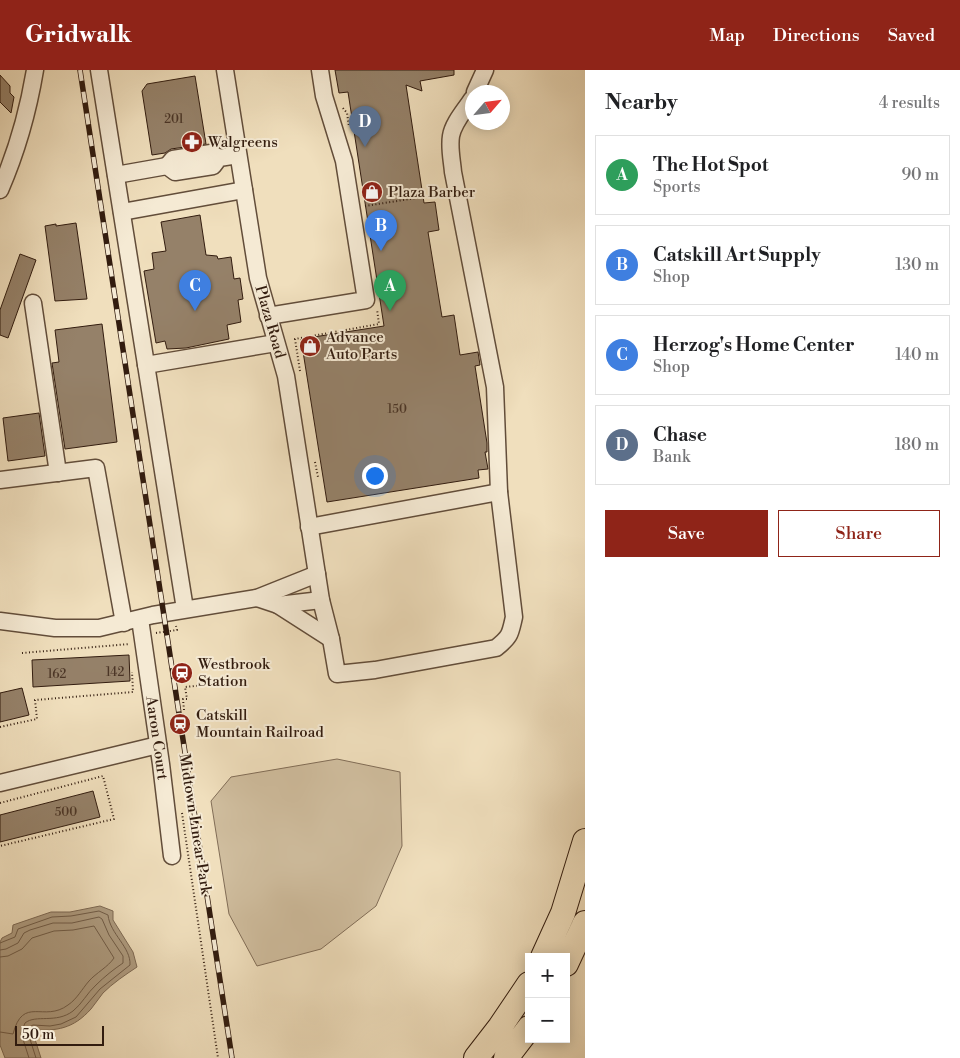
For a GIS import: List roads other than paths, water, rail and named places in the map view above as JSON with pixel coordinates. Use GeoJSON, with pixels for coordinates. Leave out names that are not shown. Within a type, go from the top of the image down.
{"type":"FeatureCollection","features":[{"type":"Feature","properties":{"kind":"highway"},"geometry":{"type":"LineString","coordinates":[[546,953],[564,913],[585,841]]}},
{"type":"Feature","properties":{"kind":"highway"},"geometry":{"type":"LineString","coordinates":[[570,955],[585,923]]}},
{"type":"Feature","properties":{"kind":"highway"},"geometry":{"type":"LineString","coordinates":[[476,1058],[525,990]]}},
{"type":"Feature","properties":{"kind":"highway"},"geometry":{"type":"LineString","coordinates":[[506,1058],[525,1033]]}},
{"type":"Feature","properties":{"kind":"street"},"geometry":{"type":"LineString","coordinates":[[0,190],[23,127],[35,70]]}},
{"type":"Feature","properties":{"kind":"street"},"geometry":{"type":"LineString","coordinates":[[99,70],[146,364],[180,610]]}},
{"type":"Feature","properties":{"kind":"street","name":"Plaza Road"},"geometry":{"type":"LineString","coordinates":[[225,70],[258,278],[286,376],[321,600],[331,639],[337,674],[375,670],[496,648],[508,638],[514,617],[499,492]]}},
{"type":"Feature","properties":{"kind":"street"},"geometry":{"type":"LineString","coordinates":[[268,316],[366,300],[344,162],[324,96],[320,70]]}},
{"type":"Feature","properties":{"kind":"street"},"geometry":{"type":"LineString","coordinates":[[478,85],[485,70]]}},
{"type":"Feature","properties":{"kind":"street"},"geometry":{"type":"LineString","coordinates":[[310,527],[499,492],[495,387],[457,191],[450,145],[454,128],[465,110]]}},
{"type":"Feature","properties":{"kind":"street"},"geometry":{"type":"LineString","coordinates":[[116,175],[167,166],[173,159],[211,153],[219,158],[238,155]]}},
{"type":"Feature","properties":{"kind":"street"},"geometry":{"type":"LineString","coordinates":[[122,212],[244,190]]}},
{"type":"Feature","properties":{"kind":"street"},"geometry":{"type":"LineString","coordinates":[[0,480],[58,472],[33,303]]}},
{"type":"Feature","properties":{"kind":"street"},"geometry":{"type":"LineString","coordinates":[[146,364],[276,343]]}},
{"type":"Feature","properties":{"kind":"street","name":"Aaron Court"},"geometry":{"type":"LineString","coordinates":[[58,472],[96,468],[132,621],[158,745],[172,856]]}},
{"type":"Feature","properties":{"kind":"street"},"geometry":{"type":"LineString","coordinates":[[0,622],[80,630],[99,628],[180,610],[257,598],[317,574]]}},
{"type":"Feature","properties":{"kind":"street"},"geometry":{"type":"LineString","coordinates":[[257,598],[278,605],[331,639]]}},
{"type":"Feature","properties":{"kind":"street"},"geometry":{"type":"LineString","coordinates":[[278,605],[321,600]]}},
{"type":"Feature","properties":{"kind":"street"},"geometry":{"type":"LineString","coordinates":[[0,783],[158,745]]}},
{"type":"Feature","properties":{"kind":"water"},"geometry":{"type":"Polygon","coordinates":[[[100,906],[113,911],[113,920],[133,952],[137,967],[107,989],[91,1009],[78,1021],[57,1029],[32,1030],[41,1058],[5,1058],[0,1045],[0,942],[2,938],[12,933],[13,925],[51,912],[70,912],[100,906]]]}},
{"type":"Feature","properties":{"kind":"railway"},"geometry":{"type":"LineString","coordinates":[[80,70],[232,1058]]}},
{"type":"Feature","properties":{"kind":"place","name":"Walgreens"},"geometry":{"type":"Point","coordinates":[192,142]}},
{"type":"Feature","properties":{"kind":"place","name":"Chase"},"geometry":{"type":"Point","coordinates":[365,147]}},
{"type":"Feature","properties":{"kind":"place","name":"Plaza Barber"},"geometry":{"type":"Point","coordinates":[372,192]}},
{"type":"Feature","properties":{"kind":"place","name":"Catskill Art Supply"},"geometry":{"type":"Point","coordinates":[381,251]}},
{"type":"Feature","properties":{"kind":"place","name":"Herzog's Home Center"},"geometry":{"type":"Point","coordinates":[195,311]}},
{"type":"Feature","properties":{"kind":"place","name":"The Hot Spot"},"geometry":{"type":"Point","coordinates":[390,311]}},
{"type":"Feature","properties":{"kind":"place","name":"Advance Auto Parts"},"geometry":{"type":"Point","coordinates":[310,346]}},
{"type":"Feature","properties":{"kind":"place","name":"Westbrook Station"},"geometry":{"type":"Point","coordinates":[182,673]}},
{"type":"Feature","properties":{"kind":"place","name":"Catskill Mountain Railroad"},"geometry":{"type":"Point","coordinates":[180,724]}}]}
